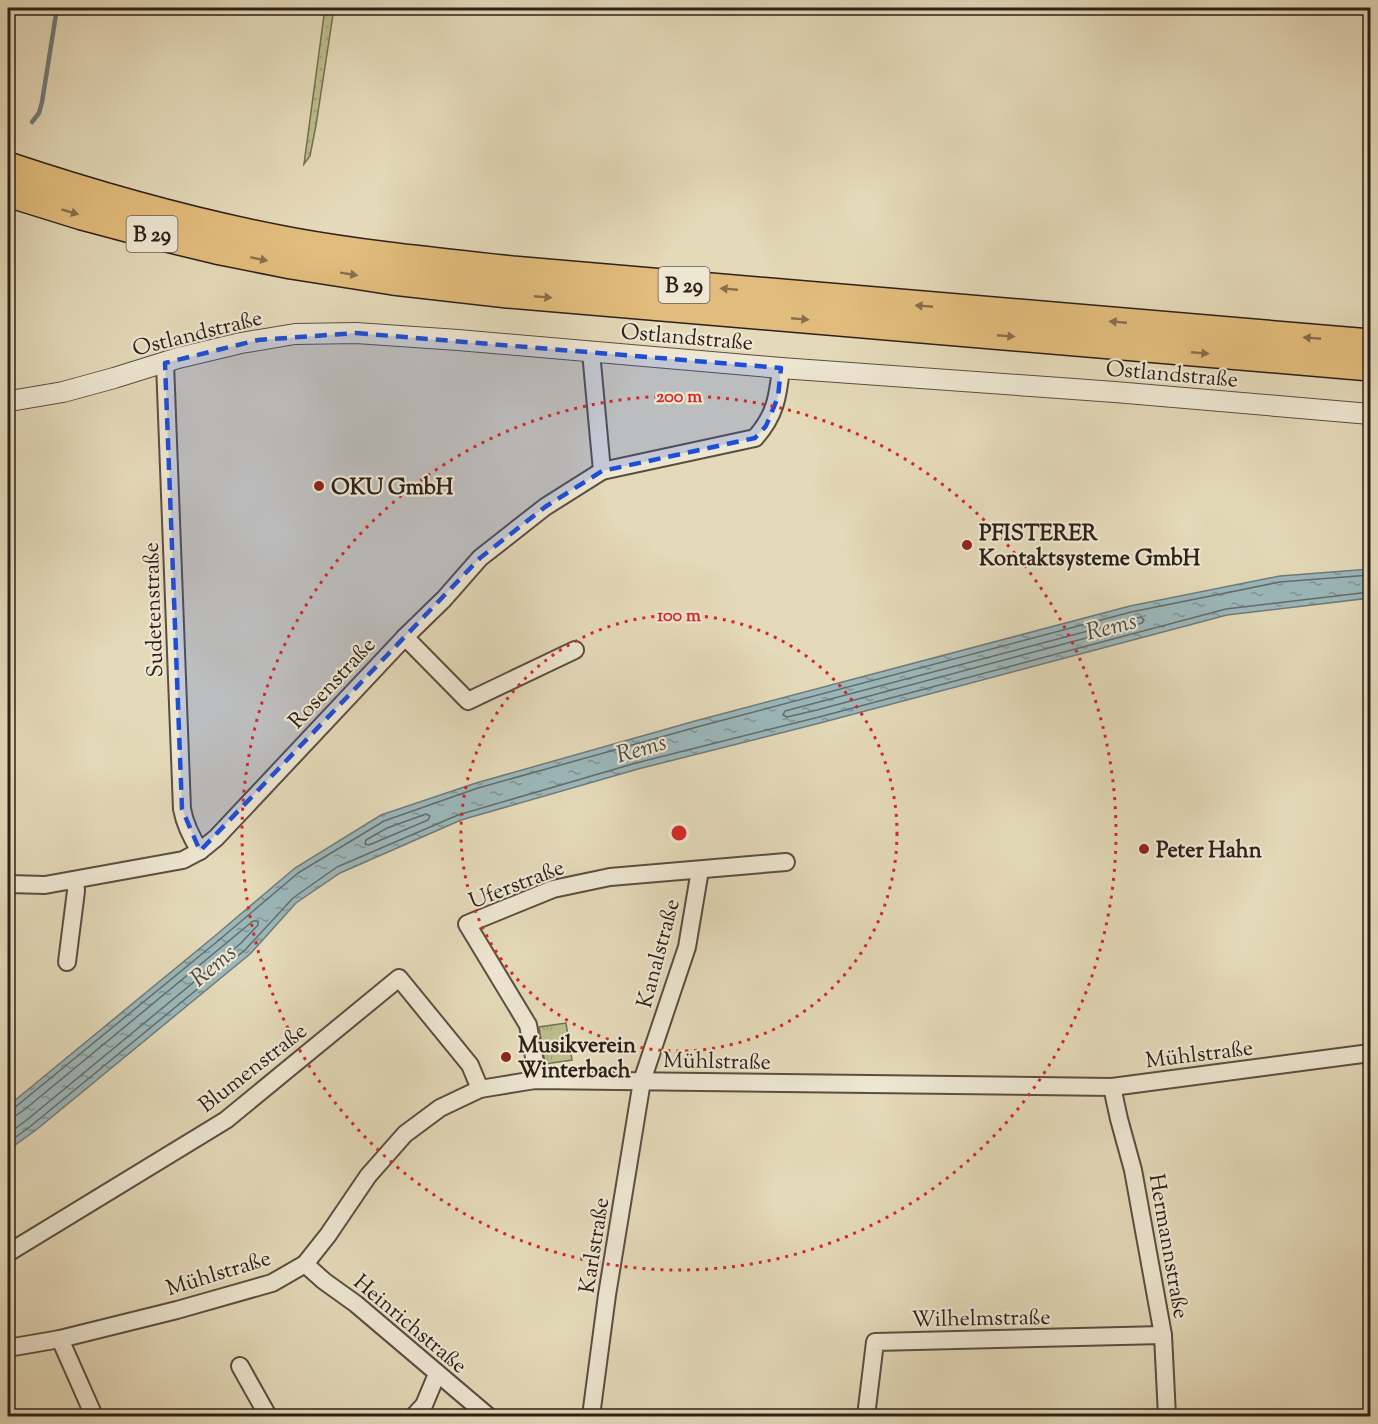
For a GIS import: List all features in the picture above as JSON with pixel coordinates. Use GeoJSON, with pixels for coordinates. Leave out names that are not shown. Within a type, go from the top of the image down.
{"type":"FeatureCollection","features":[{"type":"Feature","properties":{"kind":"highway","name":"B 29"},"geometry":{"type":"LineString","coordinates":[[8,166],[89,193],[220,226],[294,242],[393,257],[547,273],[1371,343]]}},
{"type":"Feature","properties":{"kind":"highway","name":"B 29"},"geometry":{"type":"LineString","coordinates":[[10,194],[82,216],[216,250],[291,265],[393,281],[597,302],[1371,367]]}},
{"type":"Feature","properties":{"kind":"street","name":"Ostlandstraße"},"geometry":{"type":"LineString","coordinates":[[8,399],[16,400],[63,392],[241,343],[295,334],[328,333],[406,336],[1371,414]]}},
{"type":"Feature","properties":{"kind":"street"},"geometry":{"type":"LineString","coordinates":[[591,352],[602,471]]}},
{"type":"Feature","properties":{"kind":"street","name":"Sudetenstraße"},"geometry":{"type":"LineString","coordinates":[[165,363],[182,809],[184,823],[190,837],[200,850]]}},
{"type":"Feature","properties":{"kind":"street","name":"Rosenstraße"},"geometry":{"type":"LineString","coordinates":[[8,884],[45,885],[75,880],[183,860],[200,850],[216,838],[405,637],[444,599],[480,558],[545,507],[602,471],[755,438],[766,426],[773,413],[782,368]]}},
{"type":"Feature","properties":{"kind":"street"},"geometry":{"type":"LineString","coordinates":[[405,637],[468,701],[575,650]]}},
{"type":"Feature","properties":{"kind":"street","name":"Uferstraße"},"geometry":{"type":"LineString","coordinates":[[535,1080],[535,1062],[528,1025],[467,924],[553,889],[610,877],[786,862]]}},
{"type":"Feature","properties":{"kind":"street","name":"Kanalstraße"},"geometry":{"type":"LineString","coordinates":[[642,1081],[687,947],[700,870]]}},
{"type":"Feature","properties":{"kind":"street"},"geometry":{"type":"LineString","coordinates":[[67,962],[76,891],[75,880]]}},
{"type":"Feature","properties":{"kind":"street","name":"Blumenstraße"},"geometry":{"type":"LineString","coordinates":[[8,1253],[226,1120],[399,978],[470,1065],[480,1089]]}},
{"type":"Feature","properties":{"kind":"street","name":"Mühlstraße"},"geometry":{"type":"LineString","coordinates":[[8,1347],[60,1339],[177,1310],[272,1283],[305,1264],[328,1235],[368,1176],[405,1134],[440,1108],[480,1089],[535,1080],[1112,1087],[1371,1053]]}},
{"type":"Feature","properties":{"kind":"street","name":"Karlstraße"},"geometry":{"type":"LineString","coordinates":[[591,1416],[608,1288],[642,1081]]}},
{"type":"Feature","properties":{"kind":"street","name":"Hermannstraße"},"geometry":{"type":"LineString","coordinates":[[1112,1087],[1133,1170],[1163,1335],[1167,1416]]}},
{"type":"Feature","properties":{"kind":"street","name":"Heinrichstraße"},"geometry":{"type":"LineString","coordinates":[[305,1264],[356,1304],[488,1416]]}},
{"type":"Feature","properties":{"kind":"street","name":"Wilhelmstraße"},"geometry":{"type":"LineString","coordinates":[[866,1416],[875,1342],[1163,1335]]}},
{"type":"Feature","properties":{"kind":"street"},"geometry":{"type":"LineString","coordinates":[[60,1339],[94,1416]]}},
{"type":"Feature","properties":{"kind":"street"},"geometry":{"type":"LineString","coordinates":[[240,1366],[268,1416]]}},
{"type":"Feature","properties":{"kind":"street"},"geometry":{"type":"LineString","coordinates":[[414,1416],[424,1405],[437,1374]]}},
{"type":"Feature","properties":{"kind":"highlighted area"},"geometry":{"type":"Polygon","coordinates":[[[356,333],[781,368],[778,397],[766,426],[755,438],[602,471],[545,507],[480,558],[200,851],[182,809],[165,363],[258,340],[356,333]]]}},
{"type":"Feature","properties":{"kind":"green space"},"geometry":{"type":"Polygon","coordinates":[[[325,8],[334,8],[316,125],[310,156],[304,164],[325,8]]]}},
{"type":"Feature","properties":{"kind":"green space"},"geometry":{"type":"Polygon","coordinates":[[[566,1023],[572,1060],[545,1064],[539,1027],[566,1023]]]}},
{"type":"Feature","properties":{"kind":"water","name":"Rems"},"geometry":{"type":"Polygon","coordinates":[[[1370,569],[1370,598],[1227,615],[638,769],[461,820],[340,873],[296,903],[250,954],[36,1130],[8,1150],[8,1106],[295,868],[381,815],[476,783],[695,721],[1130,606],[1280,576],[1370,569]]]}},
{"type":"Feature","properties":{"kind":"waterway"},"geometry":{"type":"LineString","coordinates":[[32,122],[39,113],[42,102],[57,8]]}},
{"type":"Feature","properties":{"kind":"place","name":"OKU GmbH"},"geometry":{"type":"Point","coordinates":[319,486]}},
{"type":"Feature","properties":{"kind":"place","name":"PFISTERER Kontaktsysteme GmbH"},"geometry":{"type":"Point","coordinates":[967,545]}},
{"type":"Feature","properties":{"kind":"place","name":"Peter Hahn"},"geometry":{"type":"Point","coordinates":[1144,849]}},
{"type":"Feature","properties":{"kind":"place","name":"Musikverein Winterbach"},"geometry":{"type":"Point","coordinates":[506,1057]}}]}
